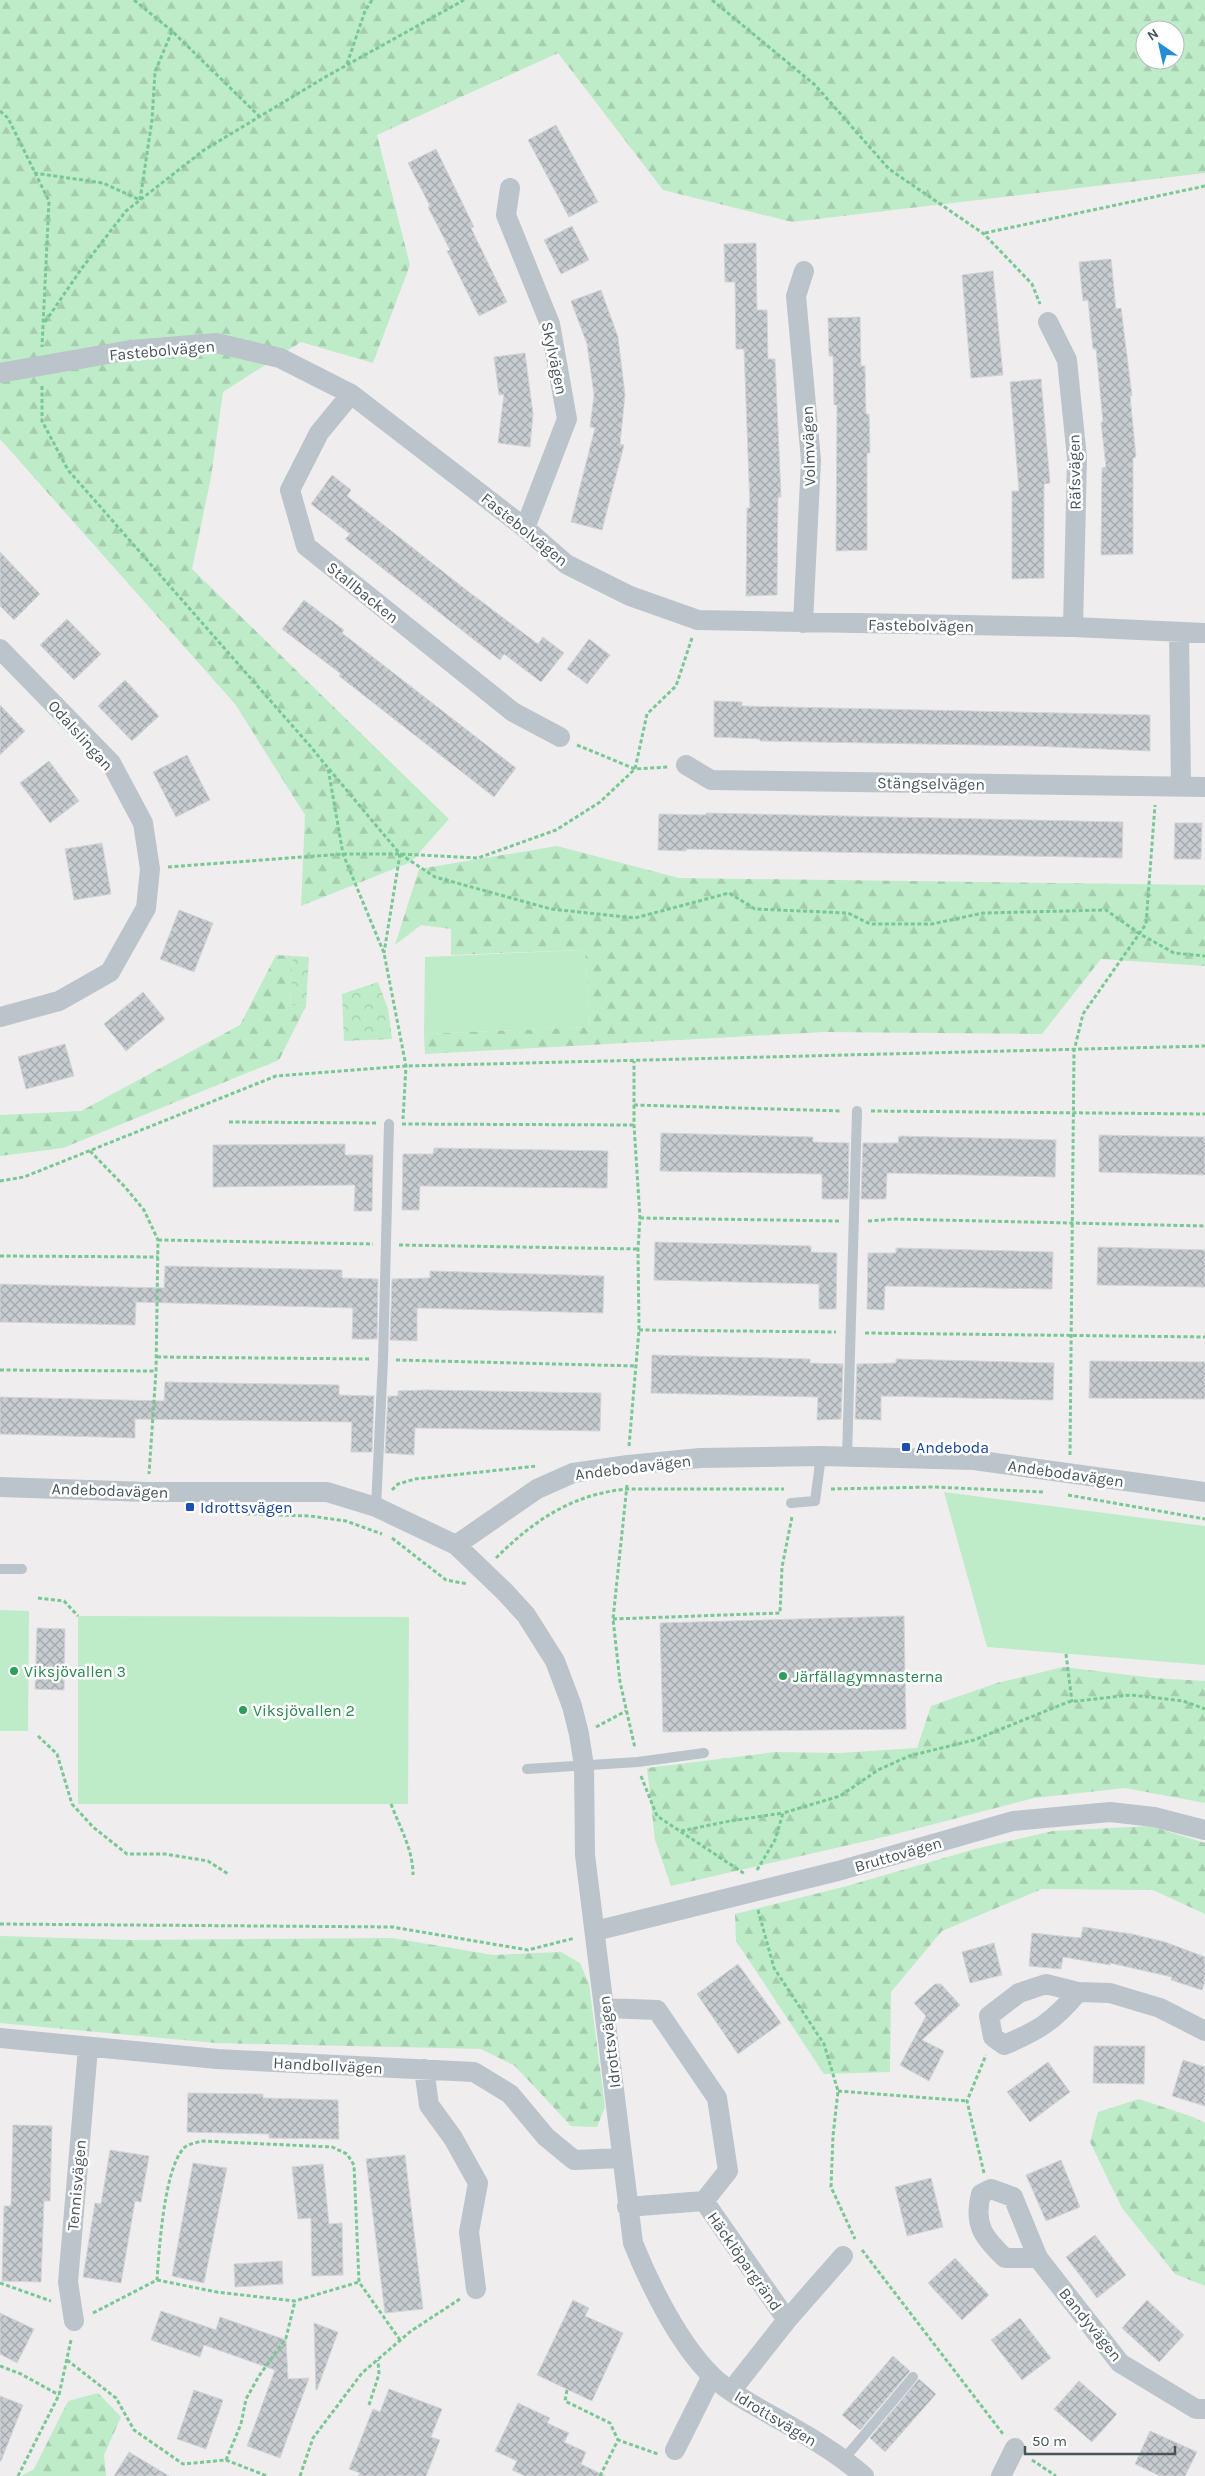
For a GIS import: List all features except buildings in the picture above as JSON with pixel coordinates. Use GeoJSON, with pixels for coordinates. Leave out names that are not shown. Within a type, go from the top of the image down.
{"type":"FeatureCollection","features":[{"type":"Feature","properties":{"kind":"street","name":"Skylvägen"},"geometry":{"type":"LineString","coordinates":[[510,188],[506,215],[550,324],[567,419],[525,528]]}},
{"type":"Feature","properties":{"kind":"street","name":"Volmvägen"},"geometry":{"type":"LineString","coordinates":[[802,624],[812,460],[796,296],[804,271]]}},
{"type":"Feature","properties":{"kind":"street","name":"Räfsvägen"},"geometry":{"type":"LineString","coordinates":[[1048,322],[1067,360],[1077,458],[1073,627]]}},
{"type":"Feature","properties":{"kind":"street","name":"Fastebolvägen"},"geometry":{"type":"LineString","coordinates":[[0,373],[131,350],[216,343],[280,358],[351,394],[525,528],[566,564],[630,596],[698,620],[802,624],[1073,627],[1205,633]]}},
{"type":"Feature","properties":{"kind":"street","name":"Stallbacken"},"geometry":{"type":"LineString","coordinates":[[351,394],[319,433],[290,490],[306,546],[513,712],[560,738]]}},
{"type":"Feature","properties":{"kind":"street"},"geometry":{"type":"LineString","coordinates":[[1179,632],[1181,787]]}},
{"type":"Feature","properties":{"kind":"street","name":"Odalslingan"},"geometry":{"type":"LineString","coordinates":[[0,649],[111,763],[143,823],[150,868],[146,908],[110,972],[59,1001],[0,1017]]}},
{"type":"Feature","properties":{"kind":"street","name":"Stängselvägen"},"geometry":{"type":"LineString","coordinates":[[686,766],[711,780],[1205,787]]}},
{"type":"Feature","properties":{"kind":"street","name":"Andebodavägen"},"geometry":{"type":"LineString","coordinates":[[0,1487],[148,1492],[327,1492],[376,1507],[456,1545],[537,1489],[572,1473],[700,1458],[821,1456],[974,1460],[1205,1492]]}},
{"type":"Feature","properties":{"kind":"street","name":"Idrottsvägen"},"geometry":{"type":"LineString","coordinates":[[456,1545],[484,1570],[526,1615],[555,1661],[572,1706],[584,1766],[585,1855],[606,2008],[627,2207],[633,2243],[646,2276],[682,2338],[712,2376],[731,2391],[844,2459],[864,2476]]}},
{"type":"Feature","properties":{"kind":"street","name":"Bruttovägen"},"geometry":{"type":"LineString","coordinates":[[594,1931],[752,1885],[838,1871],[1013,1821],[1110,1812],[1154,1817],[1205,1830]]}},
{"type":"Feature","properties":{"kind":"street"},"geometry":{"type":"LineString","coordinates":[[1078,1992],[1059,2015],[1032,2033],[1004,2045],[993,2037],[989,2016],[1019,1993],[1046,1984],[1078,1992],[1110,1993],[1160,2008],[1205,2031]]}},
{"type":"Feature","properties":{"kind":"street","name":"Häcklöpargränd"},"geometry":{"type":"LineString","coordinates":[[606,2008],[657,2010],[717,2098],[728,2171],[704,2201],[627,2207]]}},
{"type":"Feature","properties":{"kind":"street","name":"Handbollvägen"},"geometry":{"type":"LineString","coordinates":[[0,2038],[217,2059],[474,2072],[510,2094],[546,2137],[574,2160],[622,2158]]}},
{"type":"Feature","properties":{"kind":"street","name":"Tennisvägen"},"geometry":{"type":"LineString","coordinates":[[74,2321],[68,2282],[88,2048]]}},
{"type":"Feature","properties":{"kind":"street"},"geometry":{"type":"LineString","coordinates":[[424,2069],[429,2104],[453,2138],[478,2182],[469,2232],[476,2289]]}},
{"type":"Feature","properties":{"kind":"street"},"geometry":{"type":"LineString","coordinates":[[991,2189],[982,2194],[977,2212],[986,2240],[1006,2258],[1038,2258]]}},
{"type":"Feature","properties":{"kind":"street","name":"Bandyvägen"},"geometry":{"type":"LineString","coordinates":[[991,2189],[1013,2197],[1038,2258],[1120,2362],[1196,2409],[1205,2409]]}},
{"type":"Feature","properties":{"kind":"street","name":"Häcklöpargränd"},"geometry":{"type":"LineString","coordinates":[[704,2201],[786,2320]]}},
{"type":"Feature","properties":{"kind":"street","name":"Häcklöpargränd"},"geometry":{"type":"LineString","coordinates":[[731,2391],[786,2320],[843,2256]]}},
{"type":"Feature","properties":{"kind":"street"},"geometry":{"type":"LineString","coordinates":[[675,2450],[712,2376]]}},
{"type":"Feature","properties":{"kind":"street"},"geometry":{"type":"LineString","coordinates":[[1001,2476],[1015,2448]]}},
{"type":"Feature","properties":{"kind":"lane"},"geometry":{"type":"LineString","coordinates":[[847,1457],[856,1111]]}},
{"type":"Feature","properties":{"kind":"lane"},"geometry":{"type":"LineString","coordinates":[[376,1507],[383,1360],[389,1124]]}},
{"type":"Feature","properties":{"kind":"lane"},"geometry":{"type":"LineString","coordinates":[[792,1503],[815,1501],[821,1456]]}},
{"type":"Feature","properties":{"kind":"lane"},"geometry":{"type":"LineString","coordinates":[[0,1569],[22,1568]]}},
{"type":"Feature","properties":{"kind":"lane"},"geometry":{"type":"LineString","coordinates":[[527,1769],[638,1762],[704,1753]]}},
{"type":"Feature","properties":{"kind":"lane"},"geometry":{"type":"LineString","coordinates":[[844,2459],[913,2377]]}},
{"type":"Feature","properties":{"kind":"path"},"geometry":{"type":"LineString","coordinates":[[134,0],[172,31],[259,116]]}},
{"type":"Feature","properties":{"kind":"path"},"geometry":{"type":"LineString","coordinates":[[348,64],[365,11],[372,0]]}},
{"type":"Feature","properties":{"kind":"path"},"geometry":{"type":"LineString","coordinates":[[43,323],[126,211],[204,150],[348,64],[464,0]]}},
{"type":"Feature","properties":{"kind":"path"},"geometry":{"type":"LineString","coordinates":[[712,0],[815,85],[889,169],[984,234],[1032,284],[1048,322]]}},
{"type":"Feature","properties":{"kind":"path"},"geometry":{"type":"LineString","coordinates":[[140,200],[152,120],[155,72],[172,31]]}},
{"type":"Feature","properties":{"kind":"path"},"geometry":{"type":"LineString","coordinates":[[0,111],[8,118],[33,173],[49,201],[43,323],[42,421],[68,470],[312,747],[400,854],[434,877],[551,909],[635,918],[730,893],[755,909],[848,913],[870,924],[932,924],[982,913],[1106,910],[1140,934],[1174,953],[1205,956]]}},
{"type":"Feature","properties":{"kind":"path"},"geometry":{"type":"LineString","coordinates":[[33,173],[103,183],[140,200]]}},
{"type":"Feature","properties":{"kind":"path"},"geometry":{"type":"LineString","coordinates":[[984,234],[1205,186]]}},
{"type":"Feature","properties":{"kind":"path"},"geometry":{"type":"LineString","coordinates":[[150,868],[343,854],[400,854],[478,858],[556,830],[600,802],[635,769],[647,714],[676,686],[698,620]]}},
{"type":"Feature","properties":{"kind":"path"},"geometry":{"type":"LineString","coordinates":[[560,738],[635,769],[686,766]]}},
{"type":"Feature","properties":{"kind":"path"},"geometry":{"type":"LineString","coordinates":[[328,768],[343,854],[384,954],[406,1066],[403,1124]]}},
{"type":"Feature","properties":{"kind":"path"},"geometry":{"type":"LineString","coordinates":[[1067,1495],[1071,1473],[1074,1051],[1083,1014],[1146,924],[1156,787]]}},
{"type":"Feature","properties":{"kind":"path"},"geometry":{"type":"LineString","coordinates":[[384,954],[400,854]]}},
{"type":"Feature","properties":{"kind":"path"},"geometry":{"type":"LineString","coordinates":[[0,1181],[24,1177],[90,1152],[276,1076],[406,1066],[1074,1051],[1205,1046]]}},
{"type":"Feature","properties":{"kind":"path"},"geometry":{"type":"LineString","coordinates":[[634,1061],[634,1125],[640,1218],[638,1249],[639,1330],[627,1489],[613,1620],[620,1682],[643,1784],[657,1816],[744,1872],[752,1885],[759,1919],[774,1968],[824,2044],[838,2091],[833,2136],[831,2187],[857,2243],[1015,2448],[1056,2476]]}},
{"type":"Feature","properties":{"kind":"path"},"geometry":{"type":"LineString","coordinates":[[634,1105],[856,1111],[1205,1114]]}},
{"type":"Feature","properties":{"kind":"path"},"geometry":{"type":"LineString","coordinates":[[229,1122],[634,1125]]}},
{"type":"Feature","properties":{"kind":"path"},"geometry":{"type":"LineString","coordinates":[[90,1152],[125,1187],[144,1210],[158,1240],[157,1357],[148,1492]]}},
{"type":"Feature","properties":{"kind":"path"},"geometry":{"type":"LineString","coordinates":[[640,1218],[853,1222],[893,1219],[1205,1226]]}},
{"type":"Feature","properties":{"kind":"path"},"geometry":{"type":"LineString","coordinates":[[158,1240],[357,1243],[386,1246],[638,1249]]}},
{"type":"Feature","properties":{"kind":"path"},"geometry":{"type":"LineString","coordinates":[[0,1256],[158,1257]]}},
{"type":"Feature","properties":{"kind":"path"},"geometry":{"type":"LineString","coordinates":[[639,1330],[1205,1337]]}},
{"type":"Feature","properties":{"kind":"path"},"geometry":{"type":"LineString","coordinates":[[157,1357],[636,1366]]}},
{"type":"Feature","properties":{"kind":"path"},"geometry":{"type":"LineString","coordinates":[[0,1370],[156,1371]]}},
{"type":"Feature","properties":{"kind":"path"},"geometry":{"type":"LineString","coordinates":[[376,1507],[398,1484],[415,1479],[545,1465]]}},
{"type":"Feature","properties":{"kind":"path"},"geometry":{"type":"LineString","coordinates":[[816,1489],[934,1487],[1051,1492]]}},
{"type":"Feature","properties":{"kind":"path"},"geometry":{"type":"LineString","coordinates":[[240,1514],[310,1516],[346,1521],[390,1537],[446,1580],[458,1584],[470,1584],[532,1526],[572,1501],[601,1491],[627,1489],[795,1489],[791,1525],[782,1567],[780,1613],[613,1620]]}},
{"type":"Feature","properties":{"kind":"path"},"geometry":{"type":"LineString","coordinates":[[1059,1493],[1205,1519]]}},
{"type":"Feature","properties":{"kind":"path"},"geometry":{"type":"LineString","coordinates":[[38,1598],[64,1601],[78,1616]]}},
{"type":"Feature","properties":{"kind":"path"},"geometry":{"type":"LineString","coordinates":[[1066,1654],[1072,1702]]}},
{"type":"Feature","properties":{"kind":"path"},"geometry":{"type":"LineString","coordinates":[[681,1831],[783,1813],[840,1796],[878,1770],[909,1756],[974,1740],[1072,1702],[1131,1695],[1183,1701],[1205,1709]]}},
{"type":"Feature","properties":{"kind":"path"},"geometry":{"type":"LineString","coordinates":[[38,1736],[56,1754],[72,1804],[93,1828],[127,1854],[165,1854],[208,1861],[228,1874]]}},
{"type":"Feature","properties":{"kind":"path"},"geometry":{"type":"LineString","coordinates":[[391,1804],[400,1831],[410,1850],[412,1875]]}},
{"type":"Feature","properties":{"kind":"path"},"geometry":{"type":"LineString","coordinates":[[752,1885],[775,1840],[783,1813]]}},
{"type":"Feature","properties":{"kind":"path"},"geometry":{"type":"LineString","coordinates":[[0,1924],[392,1926],[528,1950],[594,1931]]}},
{"type":"Feature","properties":{"kind":"path"},"geometry":{"type":"LineString","coordinates":[[574,1929],[575,1938]]}},
{"type":"Feature","properties":{"kind":"path"},"geometry":{"type":"LineString","coordinates":[[991,2189],[980,2164],[966,2101],[982,2069],[993,2037]]}},
{"type":"Feature","properties":{"kind":"path"},"geometry":{"type":"LineString","coordinates":[[838,2091],[966,2101]]}},
{"type":"Feature","properties":{"kind":"path"},"geometry":{"type":"LineString","coordinates":[[157,2280],[163,2218],[174,2162],[184,2146],[202,2141],[332,2147],[347,2154],[354,2165],[359,2282],[400,2340]]}},
{"type":"Feature","properties":{"kind":"path"},"geometry":{"type":"LineString","coordinates":[[74,2321],[107,2307],[157,2280],[217,2292],[295,2301],[359,2282]]}},
{"type":"Feature","properties":{"kind":"path"},"geometry":{"type":"LineString","coordinates":[[0,2283],[49,2299],[74,2321]]}},
{"type":"Feature","properties":{"kind":"path"},"geometry":{"type":"LineString","coordinates":[[300,2476],[313,2438],[362,2374],[400,2340],[476,2289]]}},
{"type":"Feature","properties":{"kind":"path"},"geometry":{"type":"LineString","coordinates":[[226,2460],[241,2424],[246,2399],[259,2376],[286,2338],[295,2301]]}},
{"type":"Feature","properties":{"kind":"path"},"geometry":{"type":"LineString","coordinates":[[18,2476],[59,2395],[74,2321]]}},
{"type":"Feature","properties":{"kind":"path"},"geometry":{"type":"LineString","coordinates":[[369,2405],[379,2374],[378,2359]]}},
{"type":"Feature","properties":{"kind":"path"},"geometry":{"type":"LineString","coordinates":[[67,2360],[116,2398],[134,2430],[183,2464],[226,2460],[267,2476]]}},
{"type":"Feature","properties":{"kind":"path"},"geometry":{"type":"LineString","coordinates":[[0,2366],[59,2395]]}},
{"type":"Feature","properties":{"kind":"path"},"geometry":{"type":"LineString","coordinates":[[568,2390],[565,2401],[610,2423],[618,2440],[664,2455],[675,2450]]}},
{"type":"Feature","properties":{"kind":"path"},"geometry":{"type":"LineString","coordinates":[[600,2476],[618,2440]]}},
{"type":"Feature","properties":{"kind":"green space"},"geometry":{"type":"Polygon","coordinates":[[[0,0],[1205,0],[1205,173],[792,222],[663,190],[558,53],[377,135],[410,265],[373,363],[301,342],[223,392],[211,477],[192,569],[449,819],[411,862],[301,906],[305,815],[235,704],[0,439],[0,0]]]}},
{"type":"Feature","properties":{"kind":"green space"},"geometry":{"type":"Polygon","coordinates":[[[557,846],[679,878],[1205,885],[1205,966],[1101,959],[1042,1034],[824,1032],[425,1054],[424,1034],[590,1027],[585,950],[451,955],[451,929],[421,925],[395,945],[419,869],[557,846]]]}},
{"type":"Feature","properties":{"kind":"green space"},"geometry":{"type":"Polygon","coordinates":[[[585,950],[590,1027],[424,1034],[425,957],[585,950]]]}},
{"type":"Feature","properties":{"kind":"green space"},"geometry":{"type":"Polygon","coordinates":[[[276,955],[293,956],[290,1005],[306,1006],[279,1060],[63,1148],[0,1156],[0,1115],[81,1111],[240,1025],[276,955]]]}},
{"type":"Feature","properties":{"kind":"green space"},"geometry":{"type":"Polygon","coordinates":[[[293,956],[309,957],[306,1006],[290,1005],[293,956]]]}},
{"type":"Feature","properties":{"kind":"green space"},"geometry":{"type":"Polygon","coordinates":[[[378,982],[388,1009],[392,1039],[344,1041],[342,994],[378,982]]]}},
{"type":"Feature","properties":{"kind":"green space"},"geometry":{"type":"Polygon","coordinates":[[[944,1492],[1205,1526],[1205,1665],[987,1647],[944,1492]]]}},
{"type":"Feature","properties":{"kind":"green space","name":"Viksjövallen 3"},"geometry":{"type":"Polygon","coordinates":[[[0,1610],[29,1611],[28,1731],[0,1731],[0,1610]]]}},
{"type":"Feature","properties":{"kind":"green space","name":"Viksjövallen 2"},"geometry":{"type":"Polygon","coordinates":[[[78,1616],[409,1617],[408,1804],[78,1804],[78,1616]]]}},
{"type":"Feature","properties":{"kind":"green space"},"geometry":{"type":"Polygon","coordinates":[[[1063,1667],[1154,1678],[1205,1681],[1205,1803],[1125,1788],[1034,1798],[888,1836],[671,1886],[655,1840],[647,1768],[775,1752],[839,1753],[917,1748],[931,1706],[997,1683],[1063,1667]]]}},
{"type":"Feature","properties":{"kind":"green space"},"geometry":{"type":"Polygon","coordinates":[[[1150,1826],[1205,1843],[1205,1914],[1153,1890],[1042,1889],[942,1931],[891,1992],[890,2072],[824,2074],[736,1941],[735,1914],[847,1886],[975,1849],[1053,1831],[1150,1826]]]}},
{"type":"Feature","properties":{"kind":"green space"},"geometry":{"type":"Polygon","coordinates":[[[0,1936],[130,1940],[392,1938],[493,1955],[561,1952],[580,1963],[589,1984],[605,2107],[597,2127],[571,2126],[515,2066],[481,2049],[216,2043],[0,2023],[0,1936]]]}},
{"type":"Feature","properties":{"kind":"green space"},"geometry":{"type":"Polygon","coordinates":[[[1139,2099],[1193,2117],[1205,2123],[1205,2286],[1175,2274],[1122,2208],[1090,2142],[1098,2112],[1139,2099]]]}},
{"type":"Feature","properties":{"kind":"green space"},"geometry":{"type":"Polygon","coordinates":[[[98,2393],[121,2417],[104,2455],[106,2476],[21,2476],[34,2469],[68,2401],[98,2393]]]}},
{"type":"Feature","properties":{"kind":"place","name":"Andeboda"},"geometry":{"type":"Point","coordinates":[906,1447]}},
{"type":"Feature","properties":{"kind":"place","name":"Idrottsvägen"},"geometry":{"type":"Point","coordinates":[190,1507]}},
{"type":"Feature","properties":{"kind":"place","name":"Viksjövallen 3"},"geometry":{"type":"Point","coordinates":[14,1671]}},
{"type":"Feature","properties":{"kind":"place","name":"Järfällagymnasterna"},"geometry":{"type":"Point","coordinates":[783,1676]}},
{"type":"Feature","properties":{"kind":"place","name":"Viksjövallen 2"},"geometry":{"type":"Point","coordinates":[243,1710]}}]}
